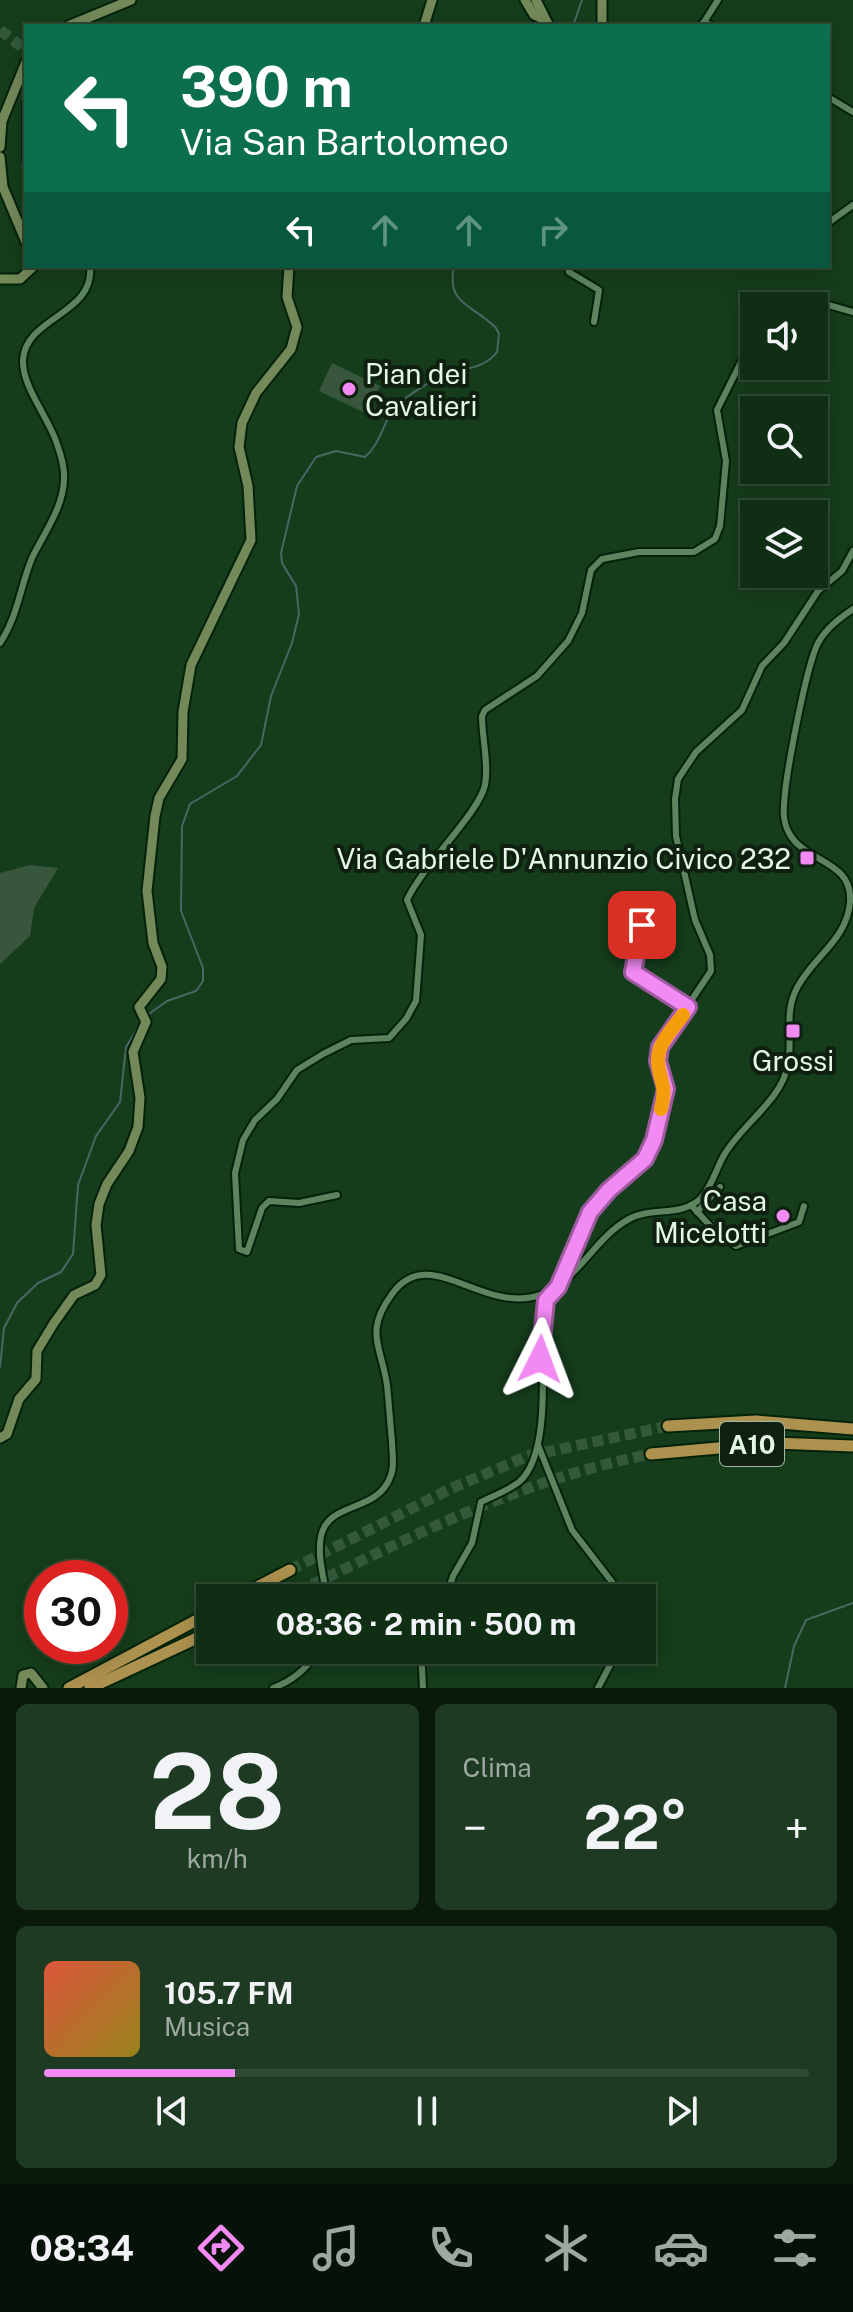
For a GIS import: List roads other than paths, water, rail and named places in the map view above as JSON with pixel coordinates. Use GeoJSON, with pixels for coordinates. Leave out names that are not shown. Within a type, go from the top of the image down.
{"type":"FeatureCollection","features":[{"type":"Feature","properties":{"kind":"highway","name":"A10"},"geometry":{"type":"LineString","coordinates":[[668,1426],[756,1421],[853,1429]]}},
{"type":"Feature","properties":{"kind":"highway","name":"A10"},"geometry":{"type":"LineString","coordinates":[[651,1454],[774,1443],[853,1446]]}},
{"type":"Feature","properties":{"kind":"highway"},"geometry":{"type":"LineString","coordinates":[[263,1584],[290,1570]]}},
{"type":"Feature","properties":{"kind":"highway"},"geometry":{"type":"LineString","coordinates":[[72,1686],[196,1620]]}},
{"type":"Feature","properties":{"kind":"highway"},"geometry":{"type":"LineString","coordinates":[[90,1688],[196,1639]]}},
{"type":"Feature","properties":{"kind":"street"},"geometry":{"type":"LineString","coordinates":[[75,24],[131,0]]}},
{"type":"Feature","properties":{"kind":"street"},"geometry":{"type":"LineString","coordinates":[[425,24],[432,0]]}},
{"type":"Feature","properties":{"kind":"street"},"geometry":{"type":"LineString","coordinates":[[525,0],[542,18]]}},
{"type":"Feature","properties":{"kind":"street"},"geometry":{"type":"LineString","coordinates":[[536,0],[542,18]]}},
{"type":"Feature","properties":{"kind":"street"},"geometry":{"type":"LineString","coordinates":[[602,0],[602,24]]}},
{"type":"Feature","properties":{"kind":"street"},"geometry":{"type":"LineString","coordinates":[[702,24],[718,0]]}},
{"type":"Feature","properties":{"kind":"street"},"geometry":{"type":"LineString","coordinates":[[0,147],[2,121],[24,67]]}},
{"type":"Feature","properties":{"kind":"street"},"geometry":{"type":"LineString","coordinates":[[830,98],[853,112]]}},
{"type":"Feature","properties":{"kind":"street"},"geometry":{"type":"LineString","coordinates":[[0,157],[3,187],[24,237]]}},
{"type":"Feature","properties":{"kind":"street"},"geometry":{"type":"LineString","coordinates":[[830,222],[853,205]]}},
{"type":"Feature","properties":{"kind":"street"},"geometry":{"type":"LineString","coordinates":[[0,279],[20,279],[32,268]]}},
{"type":"Feature","properties":{"kind":"street"},"geometry":{"type":"LineString","coordinates":[[0,643],[19,609],[24,582],[55,516],[64,481],[53,433],[26,376],[23,361],[27,346],[38,332],[76,304],[85,293],[90,268]]}},
{"type":"Feature","properties":{"kind":"street"},"geometry":{"type":"LineString","coordinates":[[0,1438],[7,1434],[19,1399],[36,1379],[37,1351],[54,1323],[74,1295],[95,1285],[101,1275],[96,1225],[99,1204],[129,1151],[138,1127],[140,1098],[133,1052],[146,1022],[139,1011],[161,979],[147,891],[155,816],[159,798],[182,759],[183,712],[191,665],[251,540],[248,486],[239,447],[242,423],[256,393],[291,349],[297,327],[287,297],[289,268]]}},
{"type":"Feature","properties":{"kind":"street"},"geometry":{"type":"LineString","coordinates":[[568,268],[569,272],[599,290],[594,322]]}},
{"type":"Feature","properties":{"kind":"street"},"geometry":{"type":"LineString","coordinates":[[828,305],[853,312]]}},
{"type":"Feature","properties":{"kind":"street"},"geometry":{"type":"LineString","coordinates":[[337,1195],[299,1203],[269,1201],[262,1208],[247,1252],[239,1249],[235,1173],[243,1140],[255,1120],[277,1099],[297,1070],[351,1040],[389,1038],[412,1009],[421,935],[407,900],[421,873],[484,790],[487,770],[482,716],[485,710],[537,676],[568,641],[582,613],[595,563],[609,556],[639,552],[694,552],[708,546],[717,535],[726,461],[717,410],[740,364]]}},
{"type":"Feature","properties":{"kind":"street"},"geometry":{"type":"LineString","coordinates":[[325,1584],[320,1543],[326,1525],[343,1511],[379,1495],[391,1475],[387,1382],[375,1338],[381,1310],[391,1295],[401,1282],[426,1273],[500,1299],[519,1300],[546,1294],[558,1287],[590,1212],[609,1190],[645,1159],[654,1140],[666,1089],[658,1061],[660,1047],[708,978],[710,955],[695,920],[676,836],[678,779],[696,752],[742,710],[762,666],[784,643],[818,591],[842,571],[853,551]]}},
{"type":"Feature","properties":{"kind":"street"},"geometry":{"type":"LineString","coordinates":[[450,1584],[472,1543],[481,1502],[520,1481],[534,1459],[541,1410],[543,1313],[546,1300],[629,1219],[691,1205],[702,1197],[736,1137],[779,1088],[788,1063],[789,1010],[794,994],[801,980],[834,942],[850,900],[843,876],[833,864],[797,844],[786,826],[784,805],[814,653],[827,630],[853,609]]}},
{"type":"Feature","properties":{"kind":"street"},"geometry":{"type":"LineString","coordinates":[[642,925],[633,972],[688,1007]]}},
{"type":"Feature","properties":{"kind":"street"},"geometry":{"type":"LineString","coordinates":[[697,1212],[720,1187]]}},
{"type":"Feature","properties":{"kind":"street"},"geometry":{"type":"LineString","coordinates":[[691,1205],[736,1246],[799,1222],[804,1206]]}},
{"type":"Feature","properties":{"kind":"street"},"geometry":{"type":"LineString","coordinates":[[537,1441],[572,1530],[613,1584]]}},
{"type":"Feature","properties":{"kind":"street"},"geometry":{"type":"LineString","coordinates":[[273,1688],[286,1684],[307,1664]]}},
{"type":"Feature","properties":{"kind":"street"},"geometry":{"type":"LineString","coordinates":[[421,1664],[421,1688]]}},
{"type":"Feature","properties":{"kind":"street"},"geometry":{"type":"LineString","coordinates":[[598,1688],[611,1664]]}},
{"type":"Feature","properties":{"kind":"street"},"geometry":{"type":"LineString","coordinates":[[21,1688],[23,1675],[31,1673],[43,1688]]}},
{"type":"Feature","properties":{"kind":"waterway"},"geometry":{"type":"LineString","coordinates":[[574,24],[582,0]]}},
{"type":"Feature","properties":{"kind":"waterway"},"geometry":{"type":"LineString","coordinates":[[146,1016],[167,1001],[196,991],[203,981],[203,968],[181,911],[182,826],[190,804],[237,776],[261,745],[271,696],[292,643],[299,614],[296,586],[282,563],[281,553],[297,486],[316,457],[336,451],[365,457],[376,444],[391,413],[403,400],[440,377],[480,365],[497,352],[499,334],[496,328],[458,297],[454,289],[454,268]]}},
{"type":"Feature","properties":{"kind":"waterway"},"geometry":{"type":"LineString","coordinates":[[0,1367],[4,1328],[17,1303],[38,1283],[61,1272],[73,1254],[78,1185],[96,1136],[120,1102],[126,1047],[142,1021]]}},
{"type":"Feature","properties":{"kind":"waterway"},"geometry":{"type":"LineString","coordinates":[[785,1688],[794,1646],[806,1620],[853,1603]]}},
{"type":"Feature","properties":{"kind":"tunnel"},"geometry":{"type":"LineString","coordinates":[[0,30],[24,48]]}},
{"type":"Feature","properties":{"kind":"tunnel"},"geometry":{"type":"LineString","coordinates":[[290,1570],[450,1489],[528,1456],[668,1426]]}},
{"type":"Feature","properties":{"kind":"tunnel"},"geometry":{"type":"LineString","coordinates":[[314,1584],[426,1530],[513,1494],[603,1465],[651,1454]]}},
{"type":"Feature","properties":{"kind":"place","name":"Pian dei Cavalieri"},"geometry":{"type":"Point","coordinates":[349,389]}},
{"type":"Feature","properties":{"kind":"place","name":"Via Gabriele D'Annunzio Civico 232"},"geometry":{"type":"Point","coordinates":[807,858]}},
{"type":"Feature","properties":{"kind":"place","name":"Grossi"},"geometry":{"type":"Point","coordinates":[793,1031]}},
{"type":"Feature","properties":{"kind":"place","name":"Casa Micelotti"},"geometry":{"type":"Point","coordinates":[783,1216]}}]}
